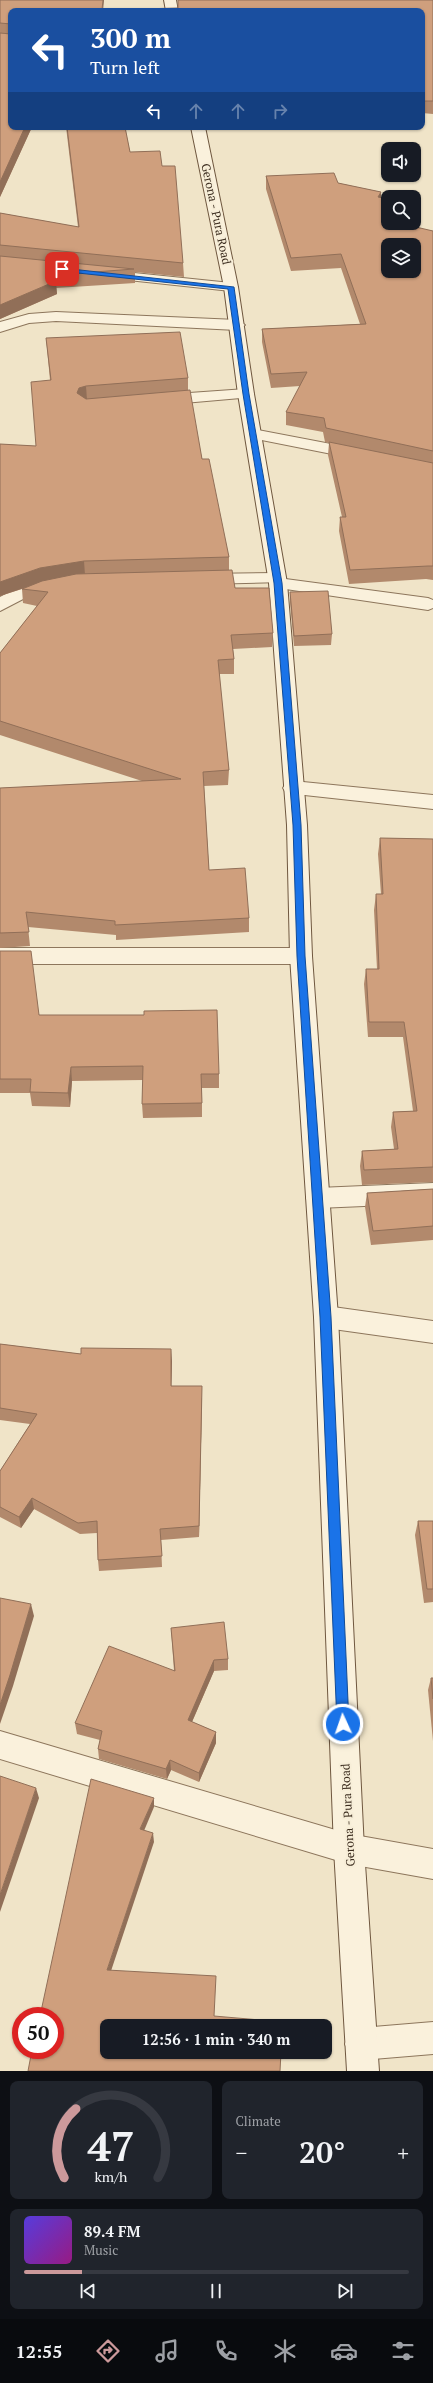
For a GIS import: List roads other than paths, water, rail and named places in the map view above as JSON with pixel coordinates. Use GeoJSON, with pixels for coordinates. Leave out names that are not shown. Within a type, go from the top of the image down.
{"type":"FeatureCollection","features":[{"type":"Feature","properties":{"kind":"main road","name":"Gerona - Pura Road"},"geometry":{"type":"LineString","coordinates":[[199,130],[231,287],[246,394],[278,580],[297,825],[301,956],[326,1317],[349,1849],[362,2058]]}},
{"type":"Feature","properties":{"kind":"main road"},"geometry":{"type":"LineString","coordinates":[[92,273],[231,287]]}},
{"type":"Feature","properties":{"kind":"main road"},"geometry":{"type":"LineString","coordinates":[[0,327],[15,321],[56,315],[109,320],[237,325]]}},
{"type":"Feature","properties":{"kind":"main road"},"geometry":{"type":"LineString","coordinates":[[143,402],[246,394]]}},
{"type":"Feature","properties":{"kind":"main road"},"geometry":{"type":"LineString","coordinates":[[253,434],[370,457]]}},
{"type":"Feature","properties":{"kind":"main road"},"geometry":{"type":"LineString","coordinates":[[190,579],[278,580],[428,604]]}},
{"type":"Feature","properties":{"kind":"main road"},"geometry":{"type":"LineString","coordinates":[[0,605],[21,593],[64,583]]}},
{"type":"Feature","properties":{"kind":"main road"},"geometry":{"type":"LineString","coordinates":[[293,788],[433,802]]}},
{"type":"Feature","properties":{"kind":"main road"},"geometry":{"type":"LineString","coordinates":[[0,956],[301,956]]}},
{"type":"Feature","properties":{"kind":"main road"},"geometry":{"type":"LineString","coordinates":[[318,1198],[433,1193]]}},
{"type":"Feature","properties":{"kind":"main road"},"geometry":{"type":"LineString","coordinates":[[326,1317],[433,1332]]}},
{"type":"Feature","properties":{"kind":"main road"},"geometry":{"type":"LineString","coordinates":[[0,1745],[349,1849],[433,1864]]}},
{"type":"Feature","properties":{"kind":"main road"},"geometry":{"type":"LineString","coordinates":[[362,2058],[433,2038]]}}]}
